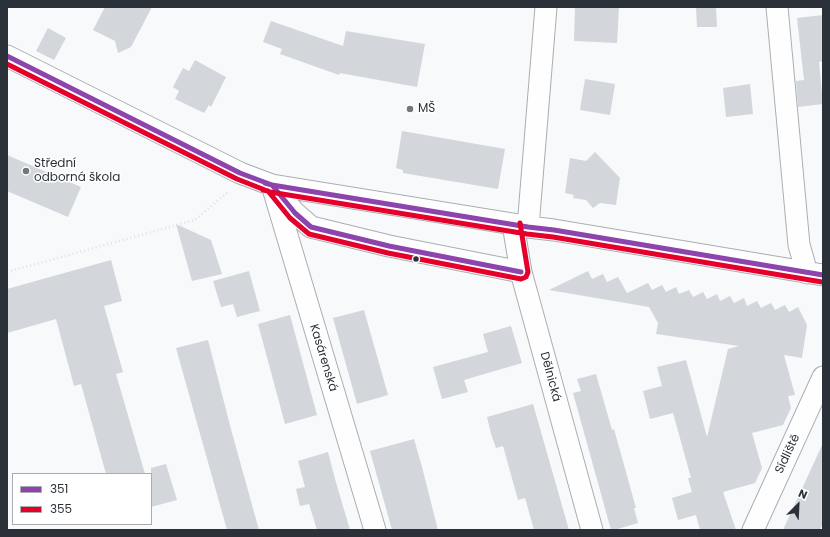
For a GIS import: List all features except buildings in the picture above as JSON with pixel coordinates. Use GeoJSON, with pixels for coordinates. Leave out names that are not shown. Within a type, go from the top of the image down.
{"type":"FeatureCollection","features":[{"type":"Feature","properties":{"kind":"street","name":"Dělnická"},"geometry":{"type":"LineString","coordinates":[[546,7],[521,226],[521,272],[592,530]]}},
{"type":"Feature","properties":{"kind":"street"},"geometry":{"type":"LineString","coordinates":[[777,7],[799,244],[815,274]]}},
{"type":"Feature","properties":{"kind":"street"},"geometry":{"type":"LineString","coordinates":[[7,56],[240,173],[272,185],[521,226],[554,230],[815,274]]}},
{"type":"Feature","properties":{"kind":"street"},"geometry":{"type":"LineString","coordinates":[[272,185],[295,213],[311,227],[390,246],[521,272]]}},
{"type":"Feature","properties":{"kind":"street","name":"Kasárenská"},"geometry":{"type":"LineString","coordinates":[[272,185],[375,530]]}},
{"type":"Feature","properties":{"kind":"street","name":"Sídliště"},"geometry":{"type":"LineString","coordinates":[[753,530],[823,377]]}},
{"type":"Feature","properties":{"kind":"path"},"geometry":{"type":"LineString","coordinates":[[7,272],[195,220],[229,191]]}},
{"type":"Feature","properties":{"kind":"transit line","name":"351"},"geometry":{"type":"LineString","coordinates":[[7,56],[240,173],[272,185],[823,275]]}},
{"type":"Feature","properties":{"kind":"transit line","name":"355"},"geometry":{"type":"LineString","coordinates":[[7,64],[237,179],[270,192],[822,282]]}},
{"type":"Feature","properties":{"kind":"transit line","name":"351"},"geometry":{"type":"LineString","coordinates":[[265,183],[272,185],[295,213],[311,227],[389,246],[521,272]]}},
{"type":"Feature","properties":{"kind":"transit line","name":"355"},"geometry":{"type":"LineString","coordinates":[[263,190],[268,191],[290,218],[309,234],[388,253],[521,279],[526,277],[528,272],[520,223]]}},
{"type":"Feature","properties":{"kind":"place","name":"MŠ"},"geometry":{"type":"Point","coordinates":[410,109]}},
{"type":"Feature","properties":{"kind":"place","name":"Střední odborná škola"},"geometry":{"type":"Point","coordinates":[26,171]}}]}
